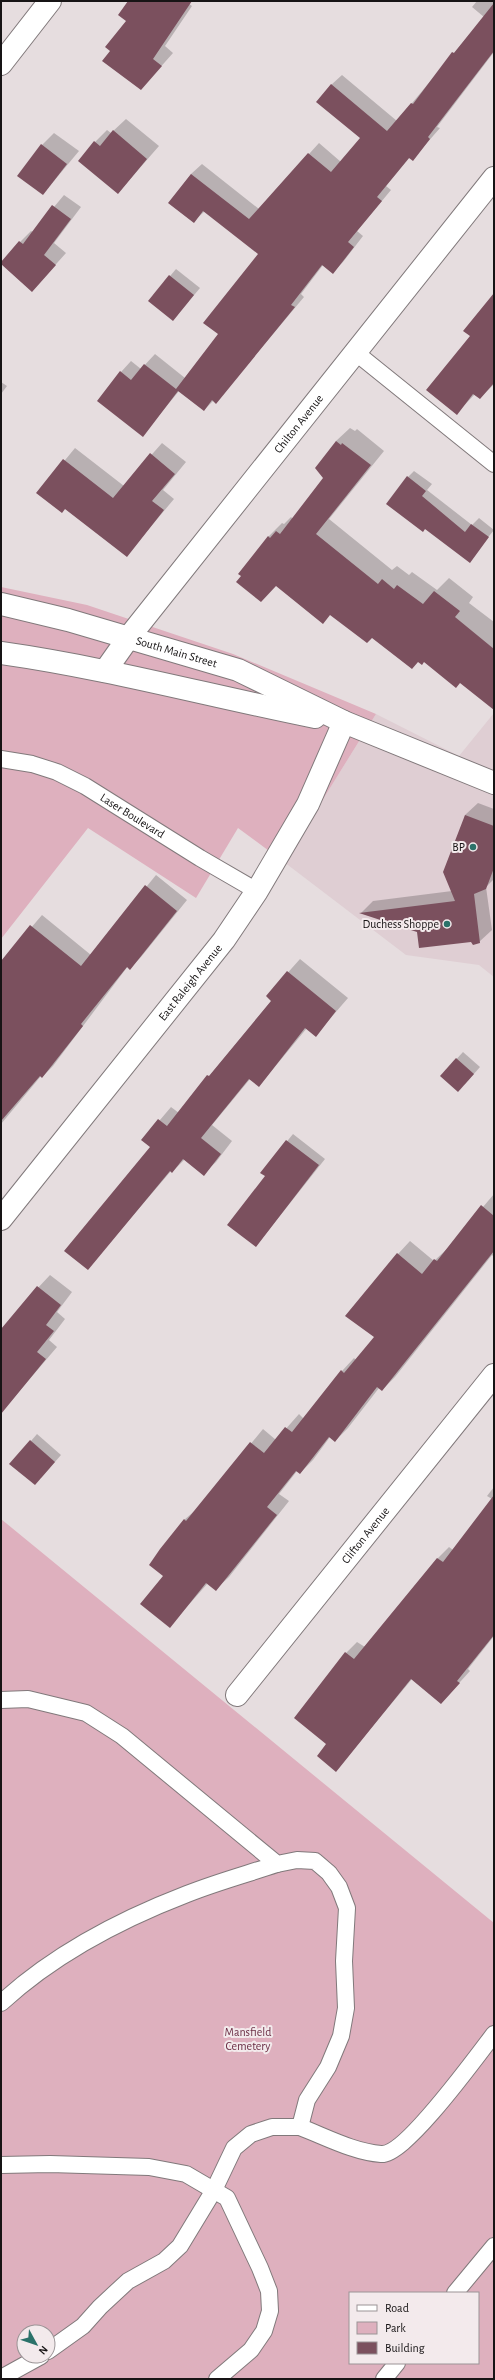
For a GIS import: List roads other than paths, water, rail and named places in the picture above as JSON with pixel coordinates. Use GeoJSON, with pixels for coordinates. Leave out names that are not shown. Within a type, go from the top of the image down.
{"type":"FeatureCollection","features":[{"type":"Feature","properties":{"kind":"main road"},"geometry":{"type":"LineString","coordinates":[[1,64],[50,1]]}},
{"type":"Feature","properties":{"kind":"main road","name":"Chilton Avenue"},"geometry":{"type":"LineString","coordinates":[[105,671],[129,637],[494,178]]}},
{"type":"Feature","properties":{"kind":"main road","name":"South Main Street"},"geometry":{"type":"LineString","coordinates":[[1,604],[68,620],[238,670],[344,722],[494,783]]}},
{"type":"Feature","properties":{"kind":"main road","name":"South Main Street"},"geometry":{"type":"LineString","coordinates":[[1,653],[105,671],[224,698],[344,722]]}},
{"type":"Feature","properties":{"kind":"main road","name":"East Raleigh Avenue"},"geometry":{"type":"LineString","coordinates":[[1,1219],[224,940],[257,890],[308,804],[344,722]]}},
{"type":"Feature","properties":{"kind":"main road","name":"Clifton Avenue"},"geometry":{"type":"LineString","coordinates":[[237,1695],[494,1375]]}},
{"type":"Feature","properties":{"kind":"lane"},"geometry":{"type":"LineString","coordinates":[[355,352],[494,464]]}},
{"type":"Feature","properties":{"kind":"lane","name":"Laser Boulevard"},"geometry":{"type":"LineString","coordinates":[[1,760],[32,764],[64,775],[85,786],[200,858],[257,890]]}},
{"type":"Feature","properties":{"kind":"lane"},"geometry":{"type":"LineString","coordinates":[[1,1700],[28,1699],[86,1713],[122,1736],[277,1864]]}},
{"type":"Feature","properties":{"kind":"lane"},"geometry":{"type":"LineString","coordinates":[[1,2003],[56,1962],[106,1931],[188,1894],[277,1864],[297,1860],[315,1861],[329,1873],[336,1882],[347,1908],[344,1961],[346,2008],[341,2036],[328,2067],[307,2100],[300,2127]]}},
{"type":"Feature","properties":{"kind":"lane"},"geometry":{"type":"LineString","coordinates":[[56,2345],[83,2326],[100,2306],[128,2281],[164,2261],[180,2246],[214,2190],[234,2148],[251,2134],[272,2127],[300,2127],[363,2150],[382,2154],[395,2150],[422,2123],[494,2034]]}},
{"type":"Feature","properties":{"kind":"lane"},"geometry":{"type":"LineString","coordinates":[[1,2165],[50,2164],[149,2167],[186,2174],[227,2198],[260,2268],[269,2291],[270,2311],[264,2331],[251,2350],[217,2379]]}},
{"type":"Feature","properties":{"kind":"lane"},"geometry":{"type":"LineString","coordinates":[[456,2292],[494,2246]]}},
{"type":"Feature","properties":{"kind":"lane"},"geometry":{"type":"LineString","coordinates":[[1,2378],[26,2364]]}},
{"type":"Feature","properties":{"kind":"lane"},"geometry":{"type":"LineString","coordinates":[[384,2379],[396,2364]]}},
{"type":"Feature","properties":{"kind":"place","name":"BP"},"geometry":{"type":"Point","coordinates":[473,847]}},
{"type":"Feature","properties":{"kind":"place","name":"Duchess Shoppe"},"geometry":{"type":"Point","coordinates":[447,924]}},
{"type":"Feature","properties":{"kind":"park label","name":"Mansfield Cemetery"},"geometry":{"type":"Point","coordinates":[248,2039]}}]}
